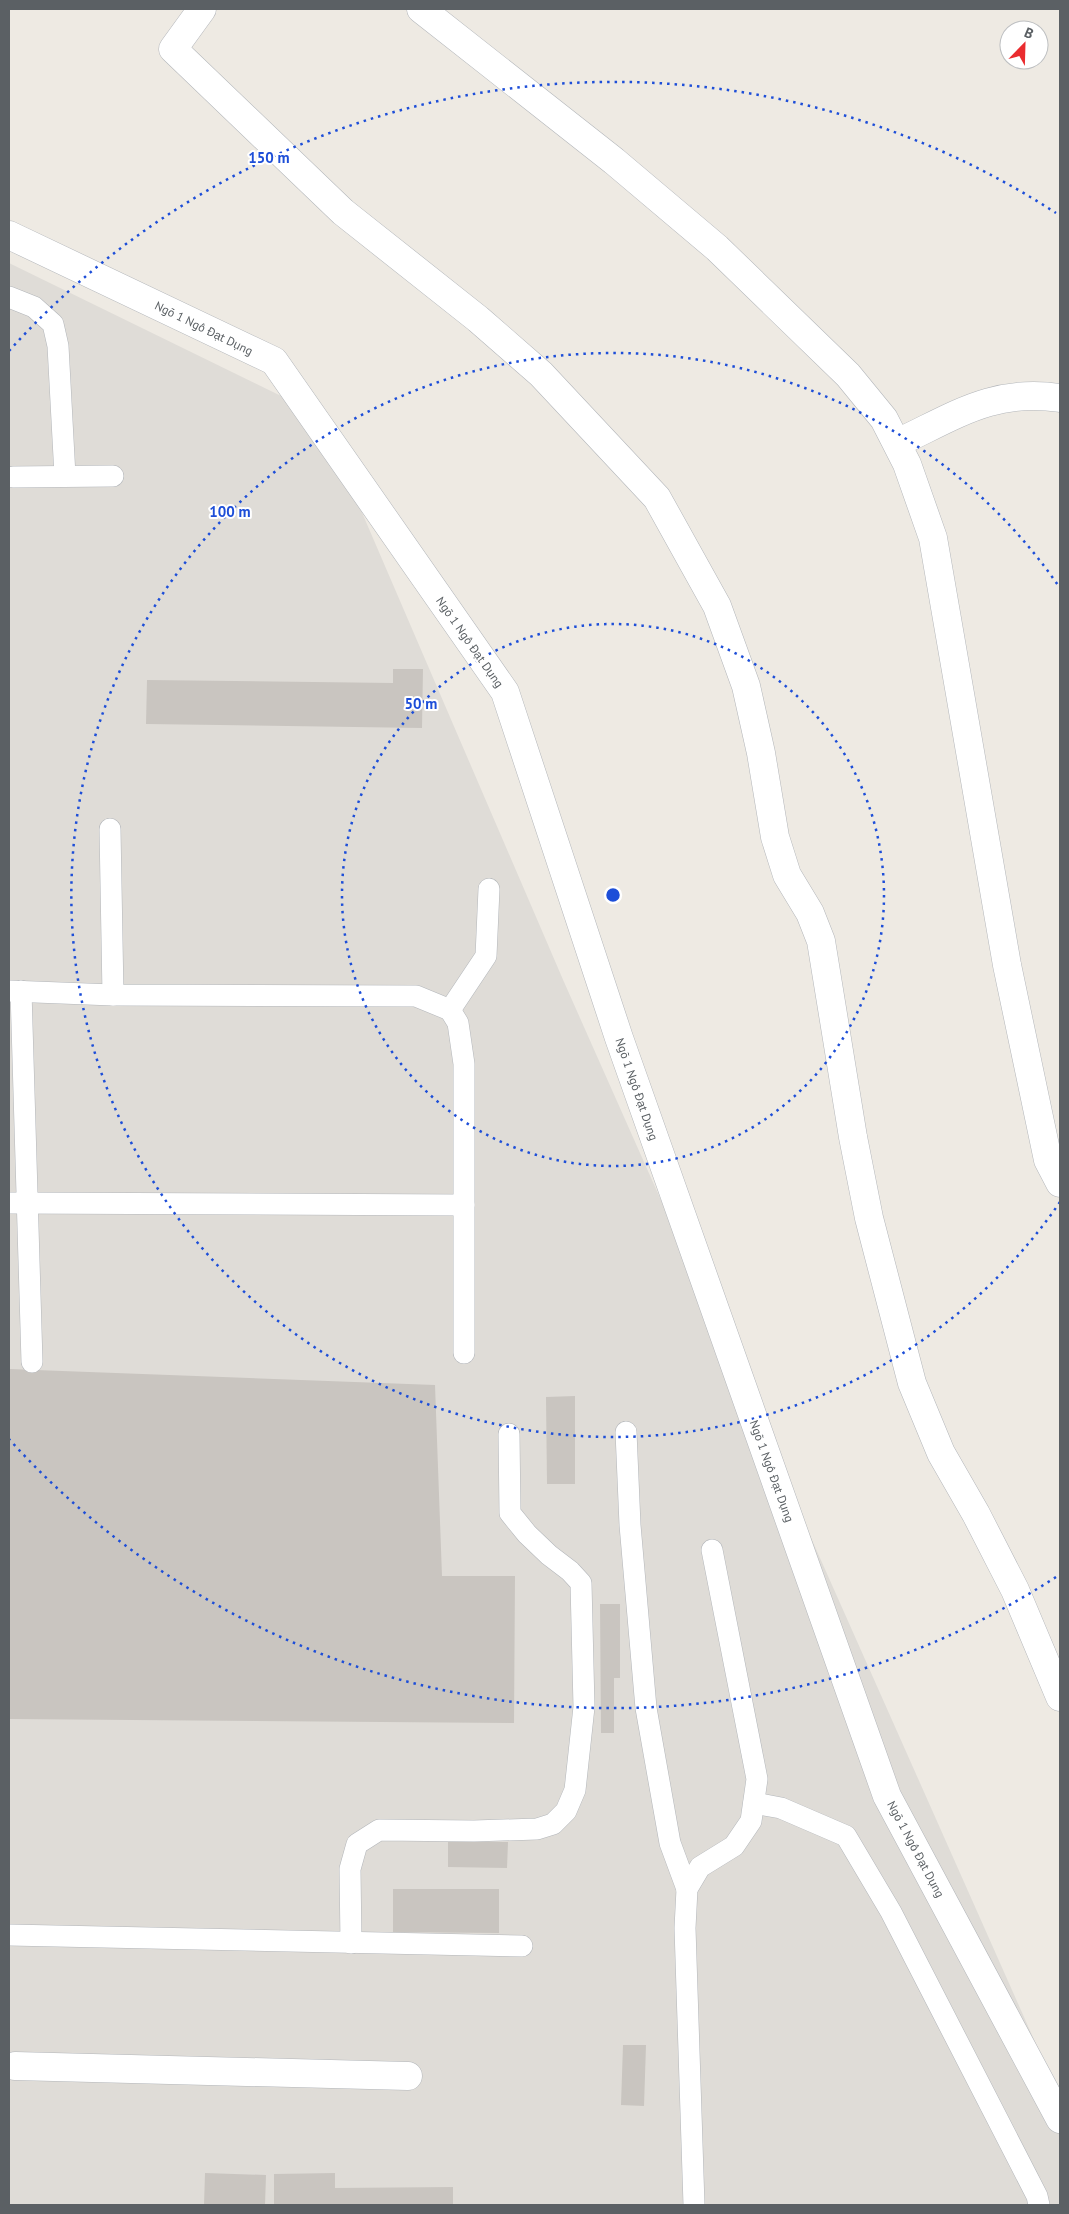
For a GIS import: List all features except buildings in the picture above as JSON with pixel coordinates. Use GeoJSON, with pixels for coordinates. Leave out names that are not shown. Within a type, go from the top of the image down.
{"type":"FeatureCollection","features":[{"type":"Feature","properties":{"kind":"street"},"geometry":{"type":"LineString","coordinates":[[202,9],[173,49],[343,212],[478,319],[541,374],[657,498],[717,606],[746,686],[761,753],[775,838],[787,875],[810,913],[821,940],[852,1137],[868,1218],[912,1383],[941,1453],[976,1514],[1015,1590],[1060,1697]]}},
{"type":"Feature","properties":{"kind":"street"},"geometry":{"type":"LineString","coordinates":[[421,9],[614,161],[717,248],[848,375],[884,419],[907,464],[933,538],[1007,965],[1048,1160],[1060,1183]]}},
{"type":"Feature","properties":{"kind":"street","name":"Ngõ 1 Ngô Đạt Dụng"},"geometry":{"type":"LineString","coordinates":[[9,235],[274,361],[505,692],[619,1038],[887,1796],[1060,2119]]}},
{"type":"Feature","properties":{"kind":"street"},"geometry":{"type":"LineString","coordinates":[[897,443],[975,405],[1003,398],[1040,395],[1060,398]]}},
{"type":"Feature","properties":{"kind":"street"},"geometry":{"type":"LineString","coordinates":[[12,2066],[408,2076]]}},
{"type":"Feature","properties":{"kind":"lane"},"geometry":{"type":"LineString","coordinates":[[9,297],[34,307],[53,324],[58,346],[65,476]]}},
{"type":"Feature","properties":{"kind":"lane"},"geometry":{"type":"LineString","coordinates":[[13,477],[113,476]]}},
{"type":"Feature","properties":{"kind":"lane"},"geometry":{"type":"LineString","coordinates":[[110,829],[112,995]]}},
{"type":"Feature","properties":{"kind":"lane"},"geometry":{"type":"LineString","coordinates":[[450,1010],[486,956],[488,890]]}},
{"type":"Feature","properties":{"kind":"lane"},"geometry":{"type":"LineString","coordinates":[[32,1362],[18,1204],[15,991],[112,995],[416,996],[450,1010],[458,1023],[464,1064],[464,1353]]}},
{"type":"Feature","properties":{"kind":"lane"},"geometry":{"type":"LineString","coordinates":[[18,1204],[464,1205]]}},
{"type":"Feature","properties":{"kind":"lane"},"geometry":{"type":"LineString","coordinates":[[626,1432],[630,1525],[646,1708],[670,1843],[687,1889],[685,1928],[694,2205]]}},
{"type":"Feature","properties":{"kind":"lane"},"geometry":{"type":"LineString","coordinates":[[351,1943],[350,1869],[357,1844],[380,1830],[474,1831],[537,1829],[553,1824],[566,1811],[575,1790],[584,1707],[581,1583],[527,1534],[510,1513],[509,1434]]}},
{"type":"Feature","properties":{"kind":"lane"},"geometry":{"type":"LineString","coordinates":[[687,1889],[700,1867],[734,1846],[751,1821],[757,1779],[712,1550]]}},
{"type":"Feature","properties":{"kind":"lane"},"geometry":{"type":"LineString","coordinates":[[754,1803],[781,1808],[846,1836],[891,1912],[1037,2196],[1039,2205]]}},
{"type":"Feature","properties":{"kind":"lane"},"geometry":{"type":"LineString","coordinates":[[9,1935],[522,1946]]}},
{"type":"Feature","properties":{"kind":"shaded area"},"geometry":{"type":"Polygon","coordinates":[[[9,263],[320,415],[564,982],[1060,2098],[1060,2205],[9,2205],[9,263]]]}}]}
